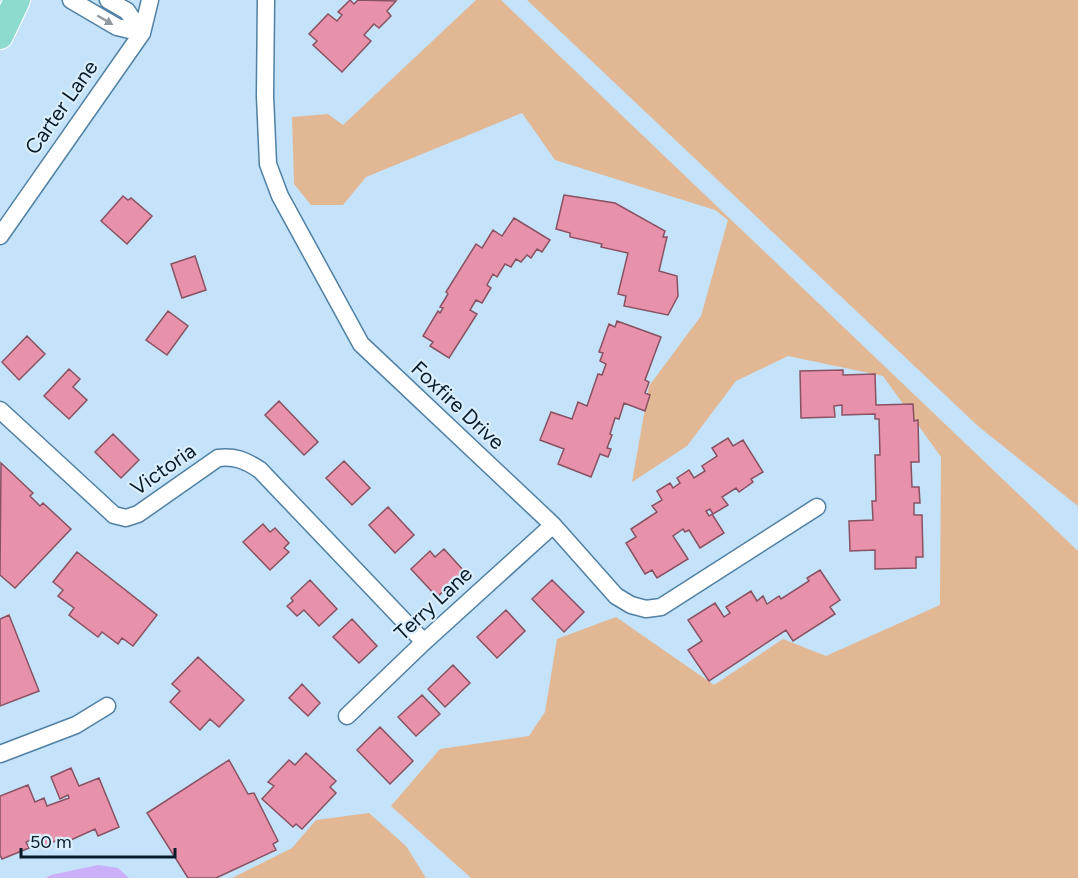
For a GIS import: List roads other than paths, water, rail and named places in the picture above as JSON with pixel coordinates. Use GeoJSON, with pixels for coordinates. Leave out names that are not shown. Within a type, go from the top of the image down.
{"type":"FeatureCollection","features":[{"type":"Feature","properties":{"kind":"main road"},"geometry":{"type":"LineString","coordinates":[[0,12],[5,0]]}},
{"type":"Feature","properties":{"kind":"main road"},"geometry":{"type":"LineString","coordinates":[[0,36],[17,0]]}},
{"type":"Feature","properties":{"kind":"street"},"geometry":{"type":"LineString","coordinates":[[71,0],[117,27],[142,33]]}},
{"type":"Feature","properties":{"kind":"street"},"geometry":{"type":"LineString","coordinates":[[108,0],[127,11],[142,33]]}},
{"type":"Feature","properties":{"kind":"street","name":"Carter Lane"},"geometry":{"type":"LineString","coordinates":[[0,236],[142,33],[150,0]]}},
{"type":"Feature","properties":{"kind":"street","name":"Foxfire Drive"},"geometry":{"type":"LineString","coordinates":[[266,0],[265,96],[268,164],[280,196],[361,344],[553,525],[616,596],[631,605],[646,609],[661,607],[817,507]]}},
{"type":"Feature","properties":{"kind":"street","name":"Victoria"},"geometry":{"type":"LineString","coordinates":[[0,410],[114,515],[126,518],[138,514],[218,458],[231,456],[246,460],[260,470],[424,642]]}},
{"type":"Feature","properties":{"kind":"street","name":"Terry Lane"},"geometry":{"type":"LineString","coordinates":[[347,716],[424,642],[553,525]]}},
{"type":"Feature","properties":{"kind":"street"},"geometry":{"type":"LineString","coordinates":[[0,754],[76,725],[107,706]]}}]}
